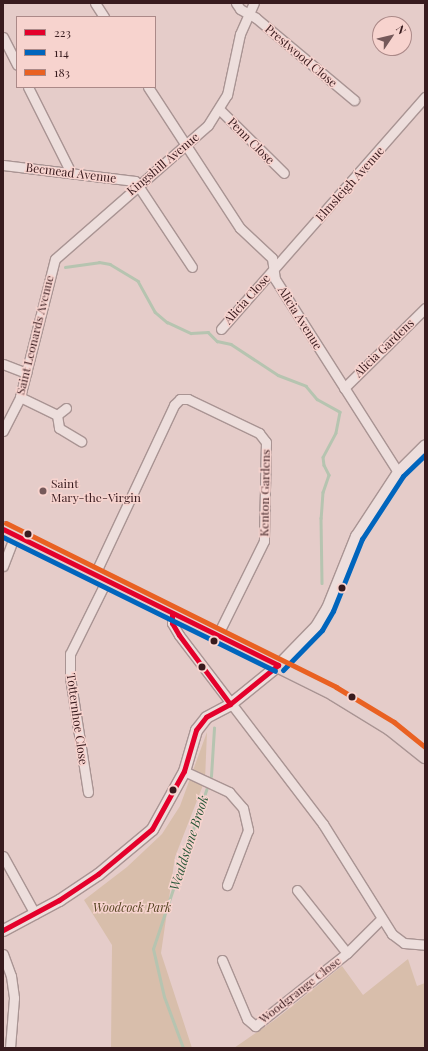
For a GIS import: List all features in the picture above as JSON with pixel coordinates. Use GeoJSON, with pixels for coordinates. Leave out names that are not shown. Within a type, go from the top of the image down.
{"type":"FeatureCollection","features":[{"type":"Feature","properties":{"kind":"main road"},"geometry":{"type":"LineString","coordinates":[[9,532],[278,665],[357,707],[425,756]]}},
{"type":"Feature","properties":{"kind":"street"},"geometry":{"type":"LineString","coordinates":[[95,3],[103,16]]}},
{"type":"Feature","properties":{"kind":"street","name":"Prestwood Close"},"geometry":{"type":"LineString","coordinates":[[236,3],[354,100]]}},
{"type":"Feature","properties":{"kind":"street","name":"Kingshill Avenue"},"geometry":{"type":"LineString","coordinates":[[55,259],[138,185],[186,146],[208,125],[227,95],[240,34],[248,13],[254,3]]}},
{"type":"Feature","properties":{"kind":"street"},"geometry":{"type":"LineString","coordinates":[[3,37],[16,63]]}},
{"type":"Feature","properties":{"kind":"street"},"geometry":{"type":"LineString","coordinates":[[28,88],[71,173]]}},
{"type":"Feature","properties":{"kind":"street","name":"Alicia Avenue"},"geometry":{"type":"LineString","coordinates":[[149,88],[240,228],[272,258],[275,279],[398,472]]}},
{"type":"Feature","properties":{"kind":"street","name":"Elmsleigh Avenue"},"geometry":{"type":"LineString","coordinates":[[274,270],[425,97]]}},
{"type":"Feature","properties":{"kind":"street","name":"Penn Close"},"geometry":{"type":"LineString","coordinates":[[219,109],[284,173]]}},
{"type":"Feature","properties":{"kind":"street","name":"Becmead Avenue"},"geometry":{"type":"LineString","coordinates":[[3,165],[135,181],[138,185]]}},
{"type":"Feature","properties":{"kind":"street"},"geometry":{"type":"LineString","coordinates":[[138,185],[192,267]]}},
{"type":"Feature","properties":{"kind":"street","name":"Saint Leonards Avenue"},"geometry":{"type":"LineString","coordinates":[[3,431],[20,397],[55,259]]}},
{"type":"Feature","properties":{"kind":"street","name":"Alicia Close"},"geometry":{"type":"LineString","coordinates":[[221,329],[274,270]]}},
{"type":"Feature","properties":{"kind":"street","name":"Alicia Gardens"},"geometry":{"type":"LineString","coordinates":[[344,388],[425,308]]}},
{"type":"Feature","properties":{"kind":"street"},"geometry":{"type":"LineString","coordinates":[[3,364],[26,373]]}},
{"type":"Feature","properties":{"kind":"street"},"geometry":{"type":"LineString","coordinates":[[20,397],[57,415]]}},
{"type":"Feature","properties":{"kind":"street","name":"Kenton Gardens"},"geometry":{"type":"LineString","coordinates":[[100,578],[174,405],[180,399],[188,399],[260,433],[266,442],[264,541],[218,636]]}},
{"type":"Feature","properties":{"kind":"street"},"geometry":{"type":"LineString","coordinates":[[57,415],[66,408]]}},
{"type":"Feature","properties":{"kind":"street"},"geometry":{"type":"LineString","coordinates":[[57,415],[59,428],[81,441]]}},
{"type":"Feature","properties":{"kind":"street"},"geometry":{"type":"LineString","coordinates":[[3,930],[34,914],[98,874],[147,834],[170,802],[184,771],[196,730],[206,716],[230,704],[278,665],[316,626],[327,608],[356,536],[398,472],[425,445]]}},
{"type":"Feature","properties":{"kind":"street"},"geometry":{"type":"LineString","coordinates":[[3,566],[9,532]]}},
{"type":"Feature","properties":{"kind":"street","name":"Totternhoe Close"},"geometry":{"type":"LineString","coordinates":[[88,792],[70,677],[70,654],[100,578]]}},
{"type":"Feature","properties":{"kind":"street"},"geometry":{"type":"LineString","coordinates":[[172,613],[172,623],[179,635],[322,824],[392,934],[404,943],[425,945]]}},
{"type":"Feature","properties":{"kind":"street"},"geometry":{"type":"LineString","coordinates":[[184,771],[209,782],[236,797],[244,808],[247,821],[246,837],[227,886]]}},
{"type":"Feature","properties":{"kind":"street"},"geometry":{"type":"LineString","coordinates":[[3,856],[34,914]]}},
{"type":"Feature","properties":{"kind":"street"},"geometry":{"type":"LineString","coordinates":[[297,890],[347,953]]}},
{"type":"Feature","properties":{"kind":"street","name":"Woodgrange Close"},"geometry":{"type":"LineString","coordinates":[[222,960],[247,1019],[255,1026],[347,953],[382,919]]}},
{"type":"Feature","properties":{"kind":"street"},"geometry":{"type":"LineString","coordinates":[[3,954],[12,976],[14,998],[10,1048]]}},
{"type":"Feature","properties":{"kind":"green space","name":"Woodcock Park"},"geometry":{"type":"Polygon","coordinates":[[[207,732],[205,780],[175,857],[161,953],[192,1048],[111,1048],[112,945],[84,900],[127,867],[162,834],[180,806],[207,732]]]}},
{"type":"Feature","properties":{"kind":"green space"},"geometry":{"type":"Polygon","coordinates":[[[408,959],[417,986],[425,983],[425,1048],[234,1048],[276,1019],[342,966],[363,995],[408,959]]]}},
{"type":"Feature","properties":{"kind":"waterway","name":"Wealdstone Brook"},"geometry":{"type":"LineString","coordinates":[[65,267],[99,262],[110,264],[138,281],[155,312],[167,322],[191,333],[208,332],[217,341],[231,344],[278,375],[306,386],[317,399],[340,412],[336,433],[323,457],[324,465],[329,475],[323,492],[321,518],[322,583]]}},
{"type":"Feature","properties":{"kind":"waterway","name":"Wealdstone Brook"},"geometry":{"type":"LineString","coordinates":[[183,1048],[164,997],[153,949],[211,776],[214,728]]}},
{"type":"Feature","properties":{"kind":"transit line","name":"114"},"geometry":{"type":"LineString","coordinates":[[283,670],[322,630],[333,611],[362,539],[403,476],[425,455]]}},
{"type":"Feature","properties":{"kind":"transit line","name":"183"},"geometry":{"type":"LineString","coordinates":[[6,523],[336,687],[394,722],[425,747]]}},
{"type":"Feature","properties":{"kind":"transit line","name":"223"},"geometry":{"type":"LineString","coordinates":[[3,529],[278,665],[230,704],[206,717],[196,730],[184,771],[152,829],[98,874],[59,900],[3,930]]}},
{"type":"Feature","properties":{"kind":"transit line","name":"114"},"geometry":{"type":"LineString","coordinates":[[3,537],[275,671]]}},
{"type":"Feature","properties":{"kind":"transit line","name":"223"},"geometry":{"type":"LineString","coordinates":[[172,613],[172,623],[179,635],[230,704]]}},
{"type":"Feature","properties":{"kind":"place","name":"Saint Mary-the-Virgin"},"geometry":{"type":"Point","coordinates":[43,491]}}]}
